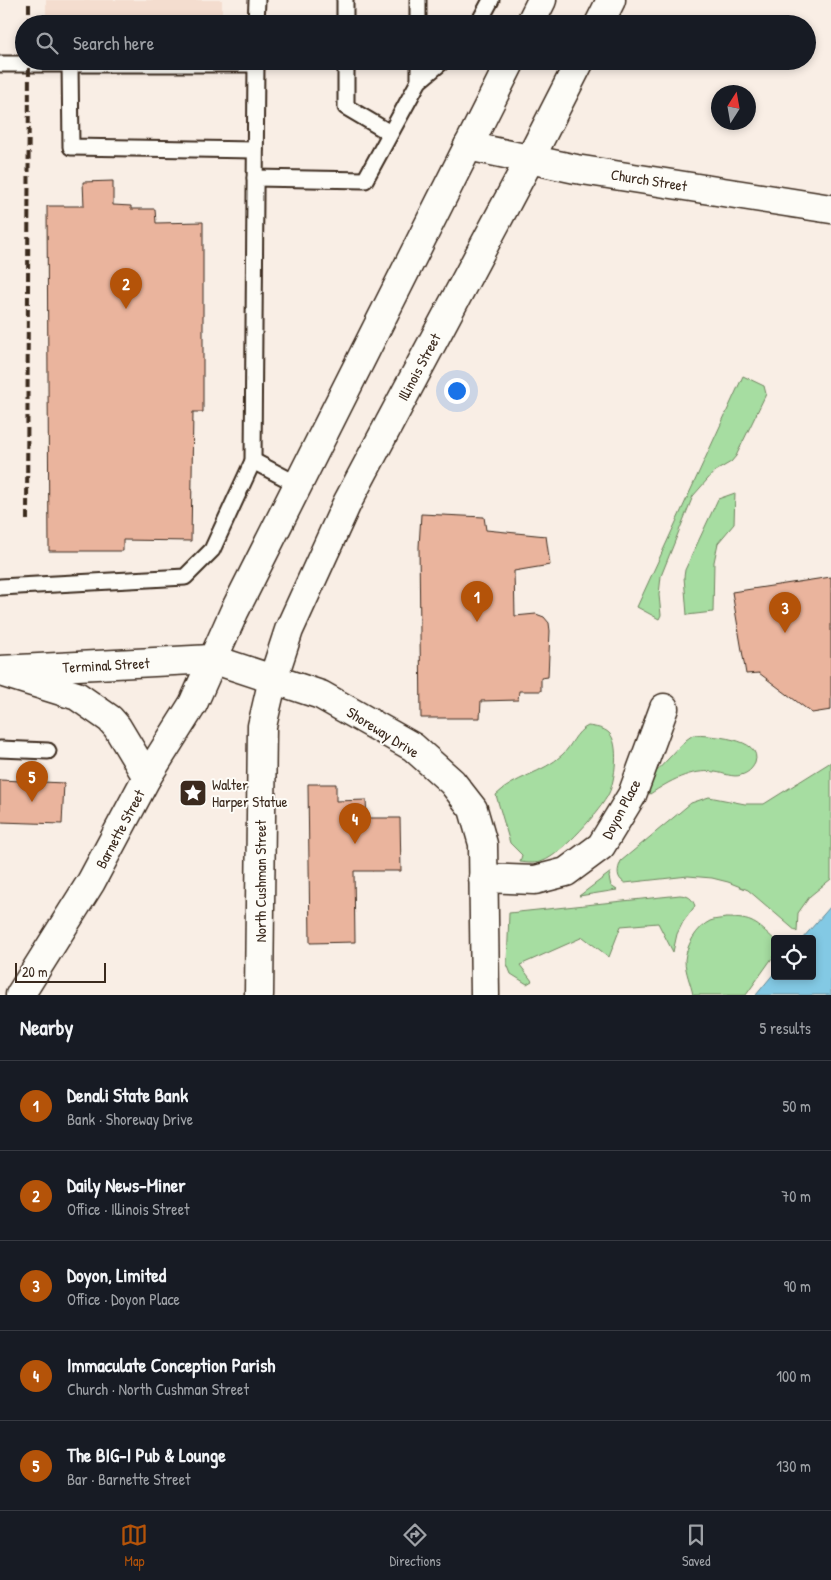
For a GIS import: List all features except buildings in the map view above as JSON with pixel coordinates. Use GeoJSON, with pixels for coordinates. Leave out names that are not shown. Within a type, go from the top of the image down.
{"type":"FeatureCollection","features":[{"type":"Feature","properties":{"kind":"main road"},"geometry":{"type":"LineString","coordinates":[[534,15],[542,0]]}},
{"type":"Feature","properties":{"kind":"main road"},"geometry":{"type":"LineString","coordinates":[[604,15],[611,0]]}},
{"type":"Feature","properties":{"kind":"main road"},"geometry":{"type":"LineString","coordinates":[[212,659],[297,484],[506,70]]}},
{"type":"Feature","properties":{"kind":"main road","name":"Illinois Street"},"geometry":{"type":"LineString","coordinates":[[273,679],[289,630],[347,503],[575,70]]}},
{"type":"Feature","properties":{"kind":"main road","name":"Church Street"},"geometry":{"type":"LineString","coordinates":[[468,146],[576,169],[831,209]]}},
{"type":"Feature","properties":{"kind":"main road","name":"Shoreway Drive"},"geometry":{"type":"LineString","coordinates":[[212,659],[322,695],[413,747],[452,782],[473,809],[483,844],[485,995]]}},
{"type":"Feature","properties":{"kind":"main road","name":"Terminal Street"},"geometry":{"type":"LineString","coordinates":[[0,671],[212,659]]}},
{"type":"Feature","properties":{"kind":"main road","name":"Barnette Street"},"geometry":{"type":"LineString","coordinates":[[20,995],[91,882],[147,777],[193,704],[212,659]]}},
{"type":"Feature","properties":{"kind":"main road"},"geometry":{"type":"LineString","coordinates":[[0,671],[77,696],[110,719],[117,727],[147,777]]}},
{"type":"Feature","properties":{"kind":"main road","name":"North Cushman Street"},"geometry":{"type":"LineString","coordinates":[[259,995],[262,726],[273,679]]}},
{"type":"Feature","properties":{"kind":"main road","name":"Doyon Place"},"geometry":{"type":"LineString","coordinates":[[483,878],[535,880],[566,872],[601,846],[632,795],[664,708]]}},
{"type":"Feature","properties":{"kind":"lane"},"geometry":{"type":"LineString","coordinates":[[256,15],[257,0]]}},
{"type":"Feature","properties":{"kind":"lane"},"geometry":{"type":"LineString","coordinates":[[345,0],[345,15]]}},
{"type":"Feature","properties":{"kind":"lane"},"geometry":{"type":"LineString","coordinates":[[418,0],[418,15]]}},
{"type":"Feature","properties":{"kind":"lane"},"geometry":{"type":"LineString","coordinates":[[483,15],[491,0]]}},
{"type":"Feature","properties":{"kind":"lane"},"geometry":{"type":"LineString","coordinates":[[0,64],[15,64]]}},
{"type":"Feature","properties":{"kind":"lane"},"geometry":{"type":"LineString","coordinates":[[70,70],[71,147],[255,150]]}},
{"type":"Feature","properties":{"kind":"lane"},"geometry":{"type":"LineString","coordinates":[[0,587],[185,577],[212,550],[253,461],[256,70]]}},
{"type":"Feature","properties":{"kind":"lane"},"geometry":{"type":"LineString","coordinates":[[346,70],[346,107],[390,133]]}},
{"type":"Feature","properties":{"kind":"lane"},"geometry":{"type":"LineString","coordinates":[[418,70],[419,81]]}},
{"type":"Feature","properties":{"kind":"lane"},"geometry":{"type":"LineString","coordinates":[[255,178],[365,180],[419,81],[432,70]]}},
{"type":"Feature","properties":{"kind":"lane"},"geometry":{"type":"LineString","coordinates":[[253,461],[297,484]]}},
{"type":"Feature","properties":{"kind":"lane"},"geometry":{"type":"LineString","coordinates":[[0,749],[48,752]]}},
{"type":"Feature","properties":{"kind":"shaded area"},"geometry":{"type":"Polygon","coordinates":[[[46,0],[222,0],[222,15],[46,15],[46,0]]]}},
{"type":"Feature","properties":{"kind":"green space"},"geometry":{"type":"Polygon","coordinates":[[[743,376],[764,386],[766,394],[736,456],[731,462],[714,472],[693,496],[661,576],[659,595],[661,615],[659,619],[637,607],[743,376]]]}},
{"type":"Feature","properties":{"kind":"green space"},"geometry":{"type":"Polygon","coordinates":[[[735,493],[734,524],[718,543],[714,562],[713,612],[687,615],[685,570],[718,499],[735,493]]]}},
{"type":"Feature","properties":{"kind":"green space"},"geometry":{"type":"Polygon","coordinates":[[[588,726],[605,730],[612,738],[614,745],[613,780],[605,801],[570,841],[551,857],[540,862],[520,862],[522,855],[510,843],[496,795],[511,784],[546,766],[562,755],[577,735],[588,726]]]}},
{"type":"Feature","properties":{"kind":"green space"},"geometry":{"type":"Polygon","coordinates":[[[693,735],[722,737],[743,743],[756,754],[755,763],[750,770],[738,776],[715,772],[697,772],[681,777],[650,794],[647,793],[653,775],[693,735]]]}},
{"type":"Feature","properties":{"kind":"green space"},"geometry":{"type":"Polygon","coordinates":[[[831,762],[831,879],[810,896],[798,913],[797,932],[748,890],[728,882],[712,878],[688,876],[625,883],[620,879],[618,871],[621,861],[691,803],[709,797],[745,804],[764,804],[831,762]]]}},
{"type":"Feature","properties":{"kind":"green space"},"geometry":{"type":"Polygon","coordinates":[[[611,872],[609,877],[611,886],[617,890],[579,896],[611,872]]]}},
{"type":"Feature","properties":{"kind":"green space"},"geometry":{"type":"Polygon","coordinates":[[[680,895],[690,898],[695,906],[677,934],[673,952],[658,923],[621,926],[609,957],[583,937],[520,965],[532,981],[527,984],[511,974],[507,964],[509,913],[680,895]]]}},
{"type":"Feature","properties":{"kind":"green space"},"geometry":{"type":"Polygon","coordinates":[[[726,918],[748,920],[771,937],[771,960],[746,995],[693,995],[685,964],[686,955],[690,943],[697,932],[712,920],[726,918]]]}},
{"type":"Feature","properties":{"kind":"water"},"geometry":{"type":"Polygon","coordinates":[[[831,906],[831,995],[756,995],[771,977],[771,980],[816,980],[816,935],[806,935],[831,906]]]}},
{"type":"Feature","properties":{"kind":"railway"},"geometry":{"type":"LineString","coordinates":[[29,0],[29,15]]}},
{"type":"Feature","properties":{"kind":"railway"},"geometry":{"type":"LineString","coordinates":[[27,520],[29,70]]}},
{"type":"Feature","properties":{"kind":"place","name":"Daily News-Miner"},"geometry":{"type":"Point","coordinates":[126,309]}},
{"type":"Feature","properties":{"kind":"place","name":"Denali State Bank"},"geometry":{"type":"Point","coordinates":[477,622]}},
{"type":"Feature","properties":{"kind":"place","name":"Doyon, Limited"},"geometry":{"type":"Point","coordinates":[785,633]}},
{"type":"Feature","properties":{"kind":"place","name":"Walter Harper Statue"},"geometry":{"type":"Point","coordinates":[193,793]}},
{"type":"Feature","properties":{"kind":"place","name":"The BIG-I Pub & Lounge"},"geometry":{"type":"Point","coordinates":[32,802]}},
{"type":"Feature","properties":{"kind":"place","name":"Immaculate Conception Parish"},"geometry":{"type":"Point","coordinates":[355,844]}}]}
